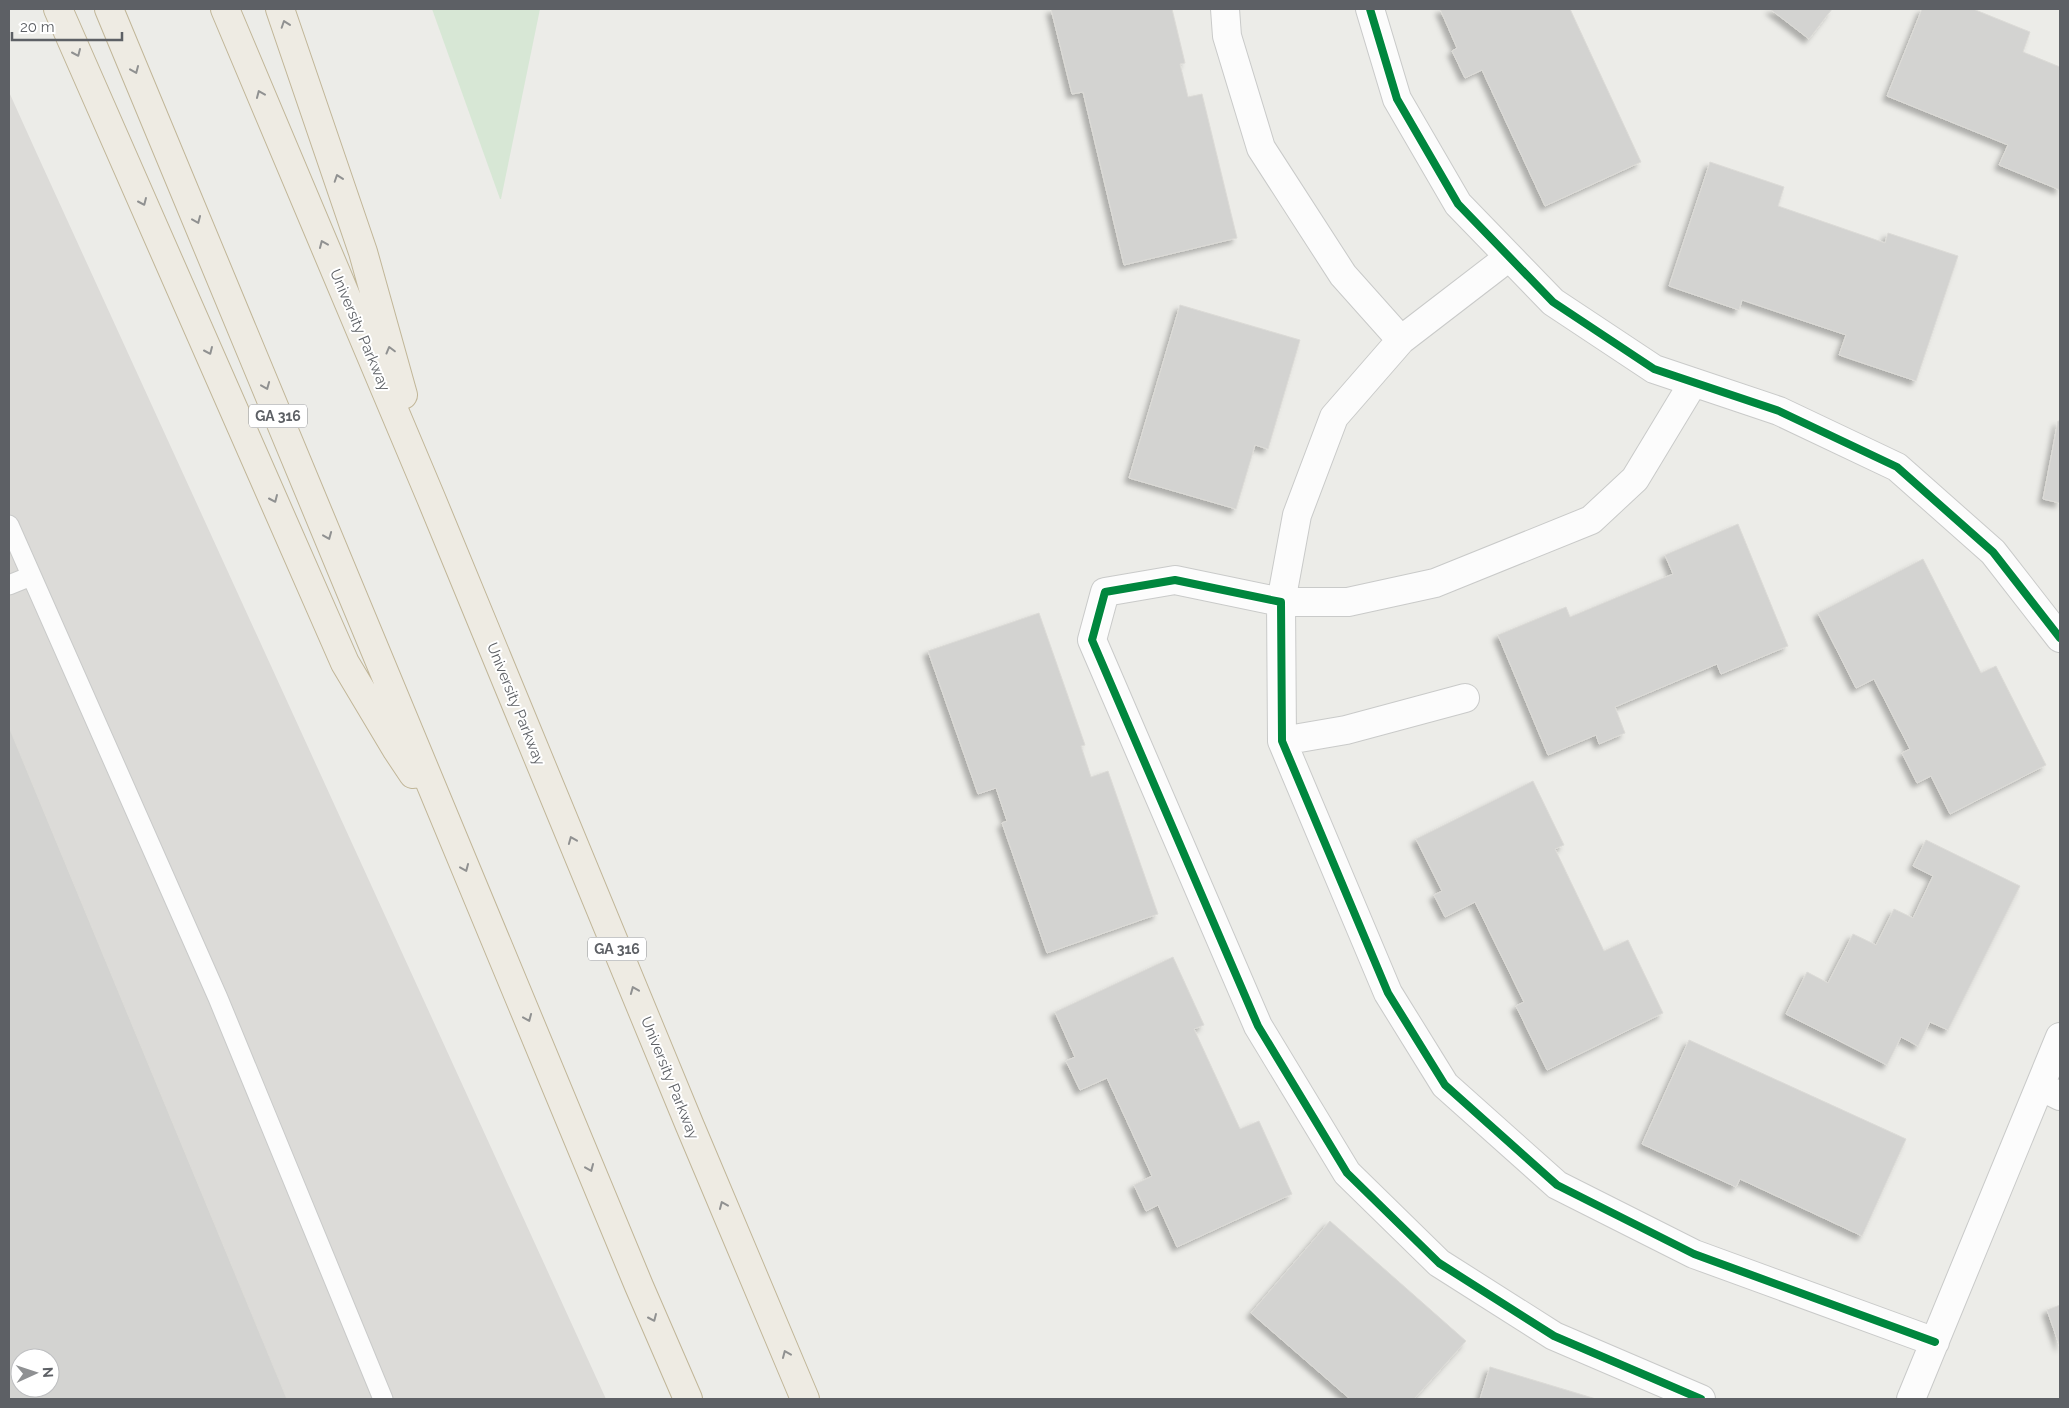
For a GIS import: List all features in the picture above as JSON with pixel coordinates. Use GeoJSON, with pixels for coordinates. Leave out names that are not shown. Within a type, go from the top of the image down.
{"type":"FeatureCollection","features":[{"type":"Feature","properties":{"kind":"highway"},"geometry":{"type":"LineString","coordinates":[[58,9],[346,662],[397,750],[447,823]]}},
{"type":"Feature","properties":{"kind":"highway","name":"GA 316"},"geometry":{"type":"LineString","coordinates":[[109,9],[639,1286],[688,1399]]}},
{"type":"Feature","properties":{"kind":"highway","name":"University Parkway"},"geometry":{"type":"LineString","coordinates":[[225,9],[431,498],[686,1117],[805,1399]]}},
{"type":"Feature","properties":{"kind":"highway"},"geometry":{"type":"LineString","coordinates":[[280,9],[363,252],[431,498]]}},
{"type":"Feature","properties":{"kind":"street"},"geometry":{"type":"LineString","coordinates":[[1225,9],[1227,36],[1261,148],[1343,275],[1401,340]]}},
{"type":"Feature","properties":{"kind":"street"},"geometry":{"type":"LineString","coordinates":[[1370,9],[1397,99],[1458,204],[1553,302],[1654,369],[1778,411],[1897,467],[1994,552],[2060,638]]}},
{"type":"Feature","properties":{"kind":"street"},"geometry":{"type":"LineString","coordinates":[[1509,257],[1401,340],[1334,417],[1297,515],[1281,602],[1282,741],[1388,993],[1445,1085],[1558,1185],[1694,1254],[1935,1342]]}},
{"type":"Feature","properties":{"kind":"street"},"geometry":{"type":"LineString","coordinates":[[1693,383],[1635,479],[1591,520],[1435,583],[1348,602],[1281,602],[1175,580],[1105,592],[1092,640],[1258,1026],[1347,1173],[1439,1263],[1554,1336],[1701,1399]]}},
{"type":"Feature","properties":{"kind":"street"},"geometry":{"type":"LineString","coordinates":[[1282,741],[1346,730],[1465,698]]}},
{"type":"Feature","properties":{"kind":"street"},"geometry":{"type":"LineString","coordinates":[[1911,1399],[1935,1342],[2050,1091],[2060,1040]]}},
{"type":"Feature","properties":{"kind":"lane"},"geometry":{"type":"LineString","coordinates":[[9,525],[218,998],[383,1399]]}},
{"type":"Feature","properties":{"kind":"lane"},"geometry":{"type":"LineString","coordinates":[[9,585],[31,576]]}},
{"type":"Feature","properties":{"kind":"shaded area"},"geometry":{"type":"Polygon","coordinates":[[[9,92],[606,1399],[9,1399],[9,92]]]}},
{"type":"Feature","properties":{"kind":"green space"},"geometry":{"type":"Polygon","coordinates":[[[432,9],[540,9],[501,199],[500,199],[432,9]]]}},
{"type":"Feature","properties":{"kind":"building"},"geometry":{"type":"Polygon","coordinates":[[[1051,9],[1172,9],[1185,63],[1180,64],[1188,97],[1202,94],[1237,238],[1124,265],[1083,92],[1072,94],[1051,9]]]}},
{"type":"Feature","properties":{"kind":"building"},"geometry":{"type":"Polygon","coordinates":[[[1440,9],[1570,9],[1641,162],[1545,206],[1482,70],[1465,78],[1452,51],[1457,48],[1440,9]]]}},
{"type":"Feature","properties":{"kind":"building"},"geometry":{"type":"Polygon","coordinates":[[[1770,9],[1832,9],[1809,39],[1770,9]]]}},
{"type":"Feature","properties":{"kind":"building"},"geometry":{"type":"Polygon","coordinates":[[[1922,9],[1973,9],[2030,32],[2023,52],[2060,67],[2060,190],[1999,165],[2008,145],[1887,96],[1922,9]]]}},
{"type":"Feature","properties":{"kind":"building"},"geometry":{"type":"Polygon","coordinates":[[[1710,162],[1784,187],[1778,206],[1885,243],[1888,233],[1958,256],[1916,381],[1839,355],[1846,335],[1742,300],[1739,310],[1669,286],[1710,162]]]}},
{"type":"Feature","properties":{"kind":"building"},"geometry":{"type":"Polygon","coordinates":[[[1180,305],[1300,340],[1268,449],[1255,445],[1236,509],[1129,478],[1180,305]]]}},
{"type":"Feature","properties":{"kind":"building"},"geometry":{"type":"Polygon","coordinates":[[[2058,421],[2060,421],[2060,503],[2043,499],[2058,421]]]}},
{"type":"Feature","properties":{"kind":"building"},"geometry":{"type":"Polygon","coordinates":[[[1738,524],[1788,646],[1721,674],[1717,664],[1615,707],[1625,733],[1599,744],[1596,735],[1548,755],[1498,635],[1566,607],[1570,617],[1673,574],[1665,555],[1738,524]]]}},
{"type":"Feature","properties":{"kind":"building"},"geometry":{"type":"Polygon","coordinates":[[[1923,559],[1981,673],[1996,666],[2046,765],[1950,814],[1931,776],[1917,783],[1902,753],[1910,749],[1874,679],[1856,688],[1818,613],[1923,559]]]}},
{"type":"Feature","properties":{"kind":"building"},"geometry":{"type":"Polygon","coordinates":[[[1039,613],[1085,745],[1081,746],[1091,777],[1108,771],[1158,914],[1047,953],[1002,823],[1007,821],[996,788],[978,794],[928,651],[1039,613]]]}},
{"type":"Feature","properties":{"kind":"building"},"geometry":{"type":"Polygon","coordinates":[[[9,727],[287,1399],[9,1399],[9,727]]]}},
{"type":"Feature","properties":{"kind":"building"},"geometry":{"type":"Polygon","coordinates":[[[1533,781],[1564,845],[1555,849],[1604,951],[1628,940],[1663,1013],[1547,1070],[1516,1006],[1524,1002],[1475,902],[1445,917],[1434,895],[1442,891],[1416,839],[1533,781]]]}},
{"type":"Feature","properties":{"kind":"building"},"geometry":{"type":"Polygon","coordinates":[[[1926,840],[2020,886],[1948,1030],[1930,1022],[1918,1046],[1901,1037],[1887,1065],[1786,1014],[1807,972],[1828,983],[1853,934],[1876,945],[1894,909],[1913,918],[1933,876],[1913,866],[1926,840]]]}},
{"type":"Feature","properties":{"kind":"building"},"geometry":{"type":"Polygon","coordinates":[[[1173,957],[1204,1025],[1194,1029],[1240,1129],[1259,1121],[1292,1194],[1177,1247],[1158,1205],[1146,1211],[1134,1185],[1152,1176],[1107,1078],[1080,1090],[1066,1061],[1075,1057],[1055,1012],[1173,957]]]}},
{"type":"Feature","properties":{"kind":"building"},"geometry":{"type":"Polygon","coordinates":[[[1689,1040],[1906,1139],[1862,1236],[1740,1179],[1736,1187],[1642,1144],[1689,1040]]]}},
{"type":"Feature","properties":{"kind":"building"},"geometry":{"type":"Polygon","coordinates":[[[1330,1221],[1466,1341],[1414,1399],[1350,1399],[1251,1313],[1330,1221]]]}},
{"type":"Feature","properties":{"kind":"building"},"geometry":{"type":"Polygon","coordinates":[[[2060,1305],[2060,1347],[2047,1310],[2060,1305]]]}},
{"type":"Feature","properties":{"kind":"building"},"geometry":{"type":"Polygon","coordinates":[[[1490,1367],[1596,1399],[1480,1399],[1490,1367]]]}},
{"type":"Feature","properties":{"kind":"cycle path"},"geometry":{"type":"LineString","coordinates":[[1370,9],[1397,99],[1458,204],[1553,302],[1654,369],[1779,411],[1897,467],[1993,552],[2060,638]]}},
{"type":"Feature","properties":{"kind":"cycle path"},"geometry":{"type":"LineString","coordinates":[[1701,1399],[1554,1336],[1439,1263],[1347,1173],[1258,1026],[1092,640],[1105,592],[1175,580],[1281,602],[1282,741],[1388,993],[1445,1085],[1557,1185],[1694,1254],[1935,1342]]}}]}
